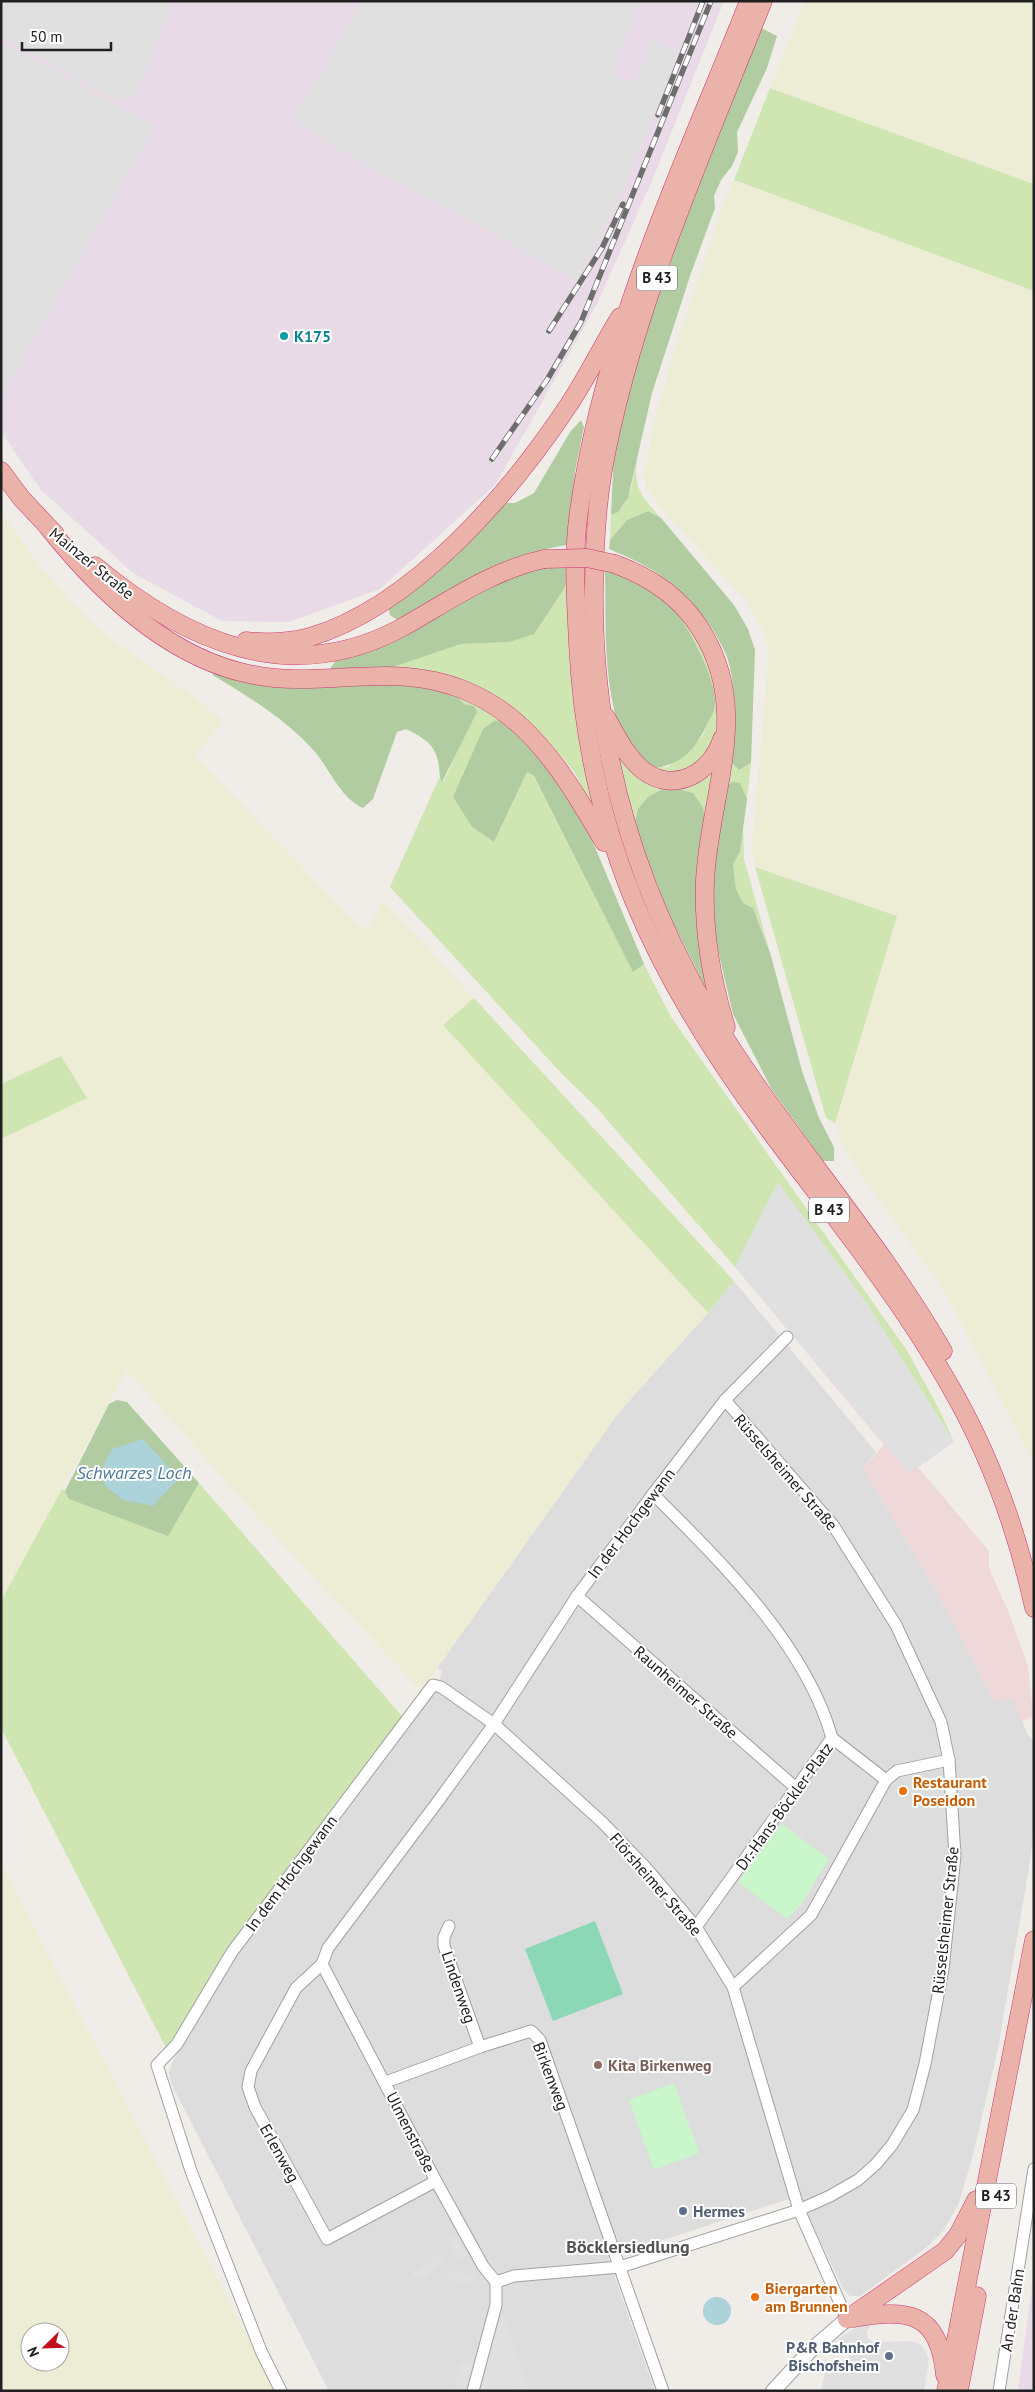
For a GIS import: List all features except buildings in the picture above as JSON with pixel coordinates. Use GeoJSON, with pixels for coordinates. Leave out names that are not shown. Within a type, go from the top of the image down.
{"type":"FeatureCollection","features":[{"type":"Feature","properties":{"kind":"highway","name":"B 43"},"geometry":{"type":"LineString","coordinates":[[749,1],[633,296],[596,422],[578,521],[576,567],[580,685],[588,744],[598,795],[622,873],[660,958],[707,1043],[739,1089],[893,1295],[952,1390],[973,1429],[1004,1503],[1017,1540],[1034,1608]]}},
{"type":"Feature","properties":{"kind":"highway","name":"B 43"},"geometry":{"type":"LineString","coordinates":[[763,1],[665,254],[642,321],[614,420],[603,470],[594,567],[594,635],[600,709],[620,802],[646,886],[682,964],[735,1055],[930,1328],[982,1421],[1008,1484],[1034,1559]]}},
{"type":"Feature","properties":{"kind":"highway"},"geometry":{"type":"LineString","coordinates":[[200,635],[258,642],[280,642],[309,637],[357,616],[410,582],[461,538],[509,484],[569,405],[633,296]]}},
{"type":"Feature","properties":{"kind":"highway","name":"Mainzer Straße"},"geometry":{"type":"LineString","coordinates":[[1,471],[48,527],[138,600],[200,635]]}},
{"type":"Feature","properties":{"kind":"highway"},"geometry":{"type":"LineString","coordinates":[[48,527],[78,565],[117,603],[199,658],[231,670],[267,677],[316,680],[392,676],[420,679],[448,686],[494,706],[525,728],[551,757],[580,799],[622,873]]}},
{"type":"Feature","properties":{"kind":"highway"},"geometry":{"type":"LineString","coordinates":[[200,635],[232,647],[262,653],[298,656],[333,653],[384,636],[487,578],[514,567],[544,559],[587,558],[615,564],[662,587],[681,604],[698,624],[715,654],[725,688],[727,722],[724,760],[706,872],[705,910],[711,973],[735,1055]]}},
{"type":"Feature","properties":{"kind":"highway"},"geometry":{"type":"LineString","coordinates":[[600,709],[634,761],[642,770],[663,780],[673,781],[690,777],[706,766],[718,751],[727,722]]}},
{"type":"Feature","properties":{"kind":"highway","name":"B 43"},"geometry":{"type":"LineString","coordinates":[[945,2391],[1034,1940]]}},
{"type":"Feature","properties":{"kind":"highway","name":"B 43"},"geometry":{"type":"LineString","coordinates":[[958,2391],[1034,2001]]}},
{"type":"Feature","properties":{"kind":"highway"},"geometry":{"type":"LineString","coordinates":[[847,2319],[945,2251],[968,2220],[990,2165]]}},
{"type":"Feature","properties":{"kind":"highway"},"geometry":{"type":"LineString","coordinates":[[847,2319],[896,2313],[906,2314],[923,2321],[935,2335],[942,2354],[945,2391]]}},
{"type":"Feature","properties":{"kind":"street","name":"In der Hochgewann"},"geometry":{"type":"LineString","coordinates":[[494,1724],[577,1596],[653,1494],[725,1400],[787,1337]]}},
{"type":"Feature","properties":{"kind":"street","name":"Rüsselsheimer Straße"},"geometry":{"type":"LineString","coordinates":[[725,1400],[833,1524],[896,1625],[941,1722],[949,1760],[954,1856],[952,1884],[943,1969],[925,2064],[913,2110],[904,2129],[876,2164],[858,2180],[799,2210]]}},
{"type":"Feature","properties":{"kind":"street"},"geometry":{"type":"LineString","coordinates":[[653,1494],[720,1562],[773,1625],[802,1671],[826,1717],[832,1738]]}},
{"type":"Feature","properties":{"kind":"street","name":"Raunheimer Straße"},"geometry":{"type":"LineString","coordinates":[[577,1596],[796,1788]]}},
{"type":"Feature","properties":{"kind":"street","name":"Flörsheimer Straße"},"geometry":{"type":"LineString","coordinates":[[433,1685],[440,1687],[494,1724],[603,1823],[648,1870],[696,1927],[733,1987],[799,2210],[847,2319]]}},
{"type":"Feature","properties":{"kind":"street","name":"In dem Hochgewann"},"geometry":{"type":"LineString","coordinates":[[281,2391],[261,2351],[191,2171],[157,2065],[177,2044],[232,1952],[433,1685]]}},
{"type":"Feature","properties":{"kind":"street"},"geometry":{"type":"LineString","coordinates":[[322,1964],[328,1948],[494,1724]]}},
{"type":"Feature","properties":{"kind":"street","name":"Dr.-Hans-Böckler-Platz"},"geometry":{"type":"LineString","coordinates":[[696,1927],[832,1738],[886,1780]]}},
{"type":"Feature","properties":{"kind":"street"},"geometry":{"type":"LineString","coordinates":[[733,1987],[811,1915],[886,1780],[897,1771],[949,1760]]}},
{"type":"Feature","properties":{"kind":"street","name":"Lindenweg"},"geometry":{"type":"LineString","coordinates":[[449,1926],[444,1937],[444,1946],[480,2047]]}},
{"type":"Feature","properties":{"kind":"street","name":"Ulmenstraße"},"geometry":{"type":"LineString","coordinates":[[322,1964],[386,2082],[436,2181],[483,2266],[496,2282]]}},
{"type":"Feature","properties":{"kind":"street","name":"Erlenweg"},"geometry":{"type":"LineString","coordinates":[[322,1964],[296,1988],[251,2071],[248,2087],[255,2107],[327,2239],[436,2181]]}},
{"type":"Feature","properties":{"kind":"street","name":"Birkenweg"},"geometry":{"type":"LineString","coordinates":[[386,2082],[480,2047],[531,2032],[540,2040],[620,2267]]}},
{"type":"Feature","properties":{"kind":"street","name":"An der Bahn"},"geometry":{"type":"LineString","coordinates":[[999,2391],[1034,2169]]}},
{"type":"Feature","properties":{"kind":"street"},"geometry":{"type":"LineString","coordinates":[[473,2391],[496,2305],[496,2282],[514,2276],[620,2267],[799,2210]]}},
{"type":"Feature","properties":{"kind":"street"},"geometry":{"type":"LineString","coordinates":[[620,2267],[663,2391]]}},
{"type":"Feature","properties":{"kind":"street"},"geometry":{"type":"LineString","coordinates":[[773,2391],[811,2350],[847,2319]]}},
{"type":"Feature","properties":{"kind":"shaded area"},"geometry":{"type":"Polygon","coordinates":[[[1,1],[724,1],[652,181],[597,304],[496,484],[380,589],[289,622],[222,621],[133,573],[41,490],[1,432],[1,1]]]}},
{"type":"Feature","properties":{"kind":"shaded area"},"geometry":{"type":"Polygon","coordinates":[[[5,1],[173,1],[137,93],[118,102],[1,36],[1,9],[5,1]]]}},
{"type":"Feature","properties":{"kind":"shaded area"},"geometry":{"type":"Polygon","coordinates":[[[361,1],[640,1],[611,73],[635,84],[652,41],[677,52],[657,108],[615,208],[577,280],[326,142],[294,119],[296,108],[322,73],[361,1]]]}},
{"type":"Feature","properties":{"kind":"shaded area"},"geometry":{"type":"Polygon","coordinates":[[[1,42],[155,126],[1,397],[1,42]]]}},
{"type":"Feature","properties":{"kind":"shaded area"},"geometry":{"type":"Polygon","coordinates":[[[778,1182],[867,1304],[954,1442],[909,1473],[735,1267],[778,1182]]]}},
{"type":"Feature","properties":{"kind":"shaded area"},"geometry":{"type":"Polygon","coordinates":[[[735,1267],[954,1442],[918,1467],[989,1551],[989,1569],[1007,1608],[1028,1666],[1033,1716],[1021,1722],[1012,1698],[995,1702],[934,1587],[863,1468],[884,1445],[735,1267]]]}},
{"type":"Feature","properties":{"kind":"shaded area"},"geometry":{"type":"Polygon","coordinates":[[[734,1281],[876,1452],[863,1468],[934,1587],[995,1702],[1012,1698],[1028,1735],[1034,1741],[1034,1830],[1029,1868],[998,2048],[973,2155],[959,2203],[944,2230],[927,2247],[860,2296],[850,2296],[844,2290],[810,2221],[801,2195],[608,2258],[655,2391],[329,2391],[171,2083],[169,2072],[173,2061],[233,1956],[429,1695],[440,1679],[442,1672],[438,1667],[619,1412],[708,1313],[734,1281]]]}},
{"type":"Feature","properties":{"kind":"shaded area"},"geometry":{"type":"Polygon","coordinates":[[[455,2235],[467,2257],[459,2261],[447,2239],[455,2235]]]}},
{"type":"Feature","properties":{"kind":"shaded area"},"geometry":{"type":"Polygon","coordinates":[[[443,2252],[447,2258],[423,2279],[410,2274],[443,2252]]]}},
{"type":"Feature","properties":{"kind":"shaded area"},"geometry":{"type":"Polygon","coordinates":[[[450,2270],[475,2276],[473,2285],[447,2279],[450,2270]]]}},
{"type":"Feature","properties":{"kind":"shaded area"},"geometry":{"type":"Polygon","coordinates":[[[1034,2270],[1034,2391],[1018,2391],[1034,2270]]]}},
{"type":"Feature","properties":{"kind":"shaded area"},"geometry":{"type":"Polygon","coordinates":[[[502,2312],[529,2389],[480,2391],[502,2312]]]}},
{"type":"Feature","properties":{"kind":"shaded area","name":"P&R Bahnhof Bischofsheim"},"geometry":{"type":"Polygon","coordinates":[[[872,2322],[867,2332],[868,2338],[874,2342],[910,2341],[922,2345],[929,2359],[924,2391],[821,2391],[825,2372],[851,2355],[849,2346],[836,2340],[854,2329],[872,2322]]]}},
{"type":"Feature","properties":{"kind":"shaded area"},"geometry":{"type":"Polygon","coordinates":[[[473,2361],[464,2391],[454,2391],[461,2364],[473,2361]]]}},
{"type":"Feature","properties":{"kind":"green space"},"geometry":{"type":"Polygon","coordinates":[[[805,1],[1034,1],[1034,184],[770,88],[805,1]]]}},
{"type":"Feature","properties":{"kind":"green space"},"geometry":{"type":"Polygon","coordinates":[[[761,28],[777,36],[767,68],[737,132],[738,152],[732,166],[721,180],[714,196],[715,208],[691,273],[652,393],[628,498],[618,512],[611,515],[614,452],[630,386],[653,311],[685,222],[761,28]]]}},
{"type":"Feature","properties":{"kind":"green space"},"geometry":{"type":"Polygon","coordinates":[[[770,88],[1034,184],[1034,291],[734,180],[770,88]]]}},
{"type":"Feature","properties":{"kind":"green space"},"geometry":{"type":"Polygon","coordinates":[[[734,180],[1034,291],[1034,1464],[944,1290],[862,1176],[843,1146],[835,1123],[897,916],[755,867],[752,846],[769,651],[765,634],[748,603],[659,506],[647,489],[644,475],[654,423],[672,358],[724,202],[734,180]]]}},
{"type":"Feature","properties":{"kind":"green space"},"geometry":{"type":"Polygon","coordinates":[[[581,420],[584,427],[575,471],[572,544],[530,553],[503,563],[463,582],[406,617],[397,620],[390,615],[388,606],[501,503],[515,503],[534,493],[570,432],[581,420]]]}},
{"type":"Feature","properties":{"kind":"green space"},"geometry":{"type":"Polygon","coordinates":[[[638,447],[636,470],[638,486],[646,500],[661,518],[647,511],[627,520],[610,540],[611,515],[619,511],[629,496],[638,447]]]}},
{"type":"Feature","properties":{"kind":"green space"},"geometry":{"type":"Polygon","coordinates":[[[648,511],[661,518],[734,605],[748,629],[755,650],[751,763],[739,770],[732,763],[734,692],[727,656],[718,639],[698,610],[665,578],[653,570],[609,549],[610,540],[627,520],[648,511]]]}},
{"type":"Feature","properties":{"kind":"green space"},"geometry":{"type":"Polygon","coordinates":[[[1,512],[42,569],[73,604],[108,637],[193,696],[223,721],[195,756],[365,932],[383,900],[474,998],[444,1025],[708,1313],[619,1412],[421,1691],[261,1521],[127,1370],[1,1601],[1,1139],[87,1098],[61,1056],[1,1084],[1,512]]]}},
{"type":"Feature","properties":{"kind":"green space"},"geometry":{"type":"Polygon","coordinates":[[[541,567],[569,568],[565,587],[534,634],[509,642],[461,644],[381,671],[334,673],[330,669],[336,660],[487,586],[541,567]]]}},
{"type":"Feature","properties":{"kind":"green space"},"geometry":{"type":"Polygon","coordinates":[[[569,568],[568,633],[574,694],[601,826],[575,773],[541,733],[500,701],[381,671],[461,644],[509,642],[569,568]]]}},
{"type":"Feature","properties":{"kind":"green space"},"geometry":{"type":"Polygon","coordinates":[[[612,570],[650,586],[661,593],[669,602],[696,645],[714,692],[715,706],[713,713],[694,747],[681,759],[664,766],[654,768],[626,740],[615,711],[606,651],[605,571],[612,570]]]}},
{"type":"Feature","properties":{"kind":"green space"},"geometry":{"type":"Polygon","coordinates":[[[674,607],[687,618],[713,667],[722,719],[708,754],[684,773],[668,774],[654,768],[668,767],[702,737],[715,705],[674,607]]]}},
{"type":"Feature","properties":{"kind":"green space"},"geometry":{"type":"Polygon","coordinates":[[[210,670],[374,681],[450,689],[464,704],[474,706],[477,712],[442,782],[436,753],[429,743],[406,729],[397,732],[373,799],[363,808],[348,798],[316,753],[305,741],[281,720],[214,676],[210,670]]]}},
{"type":"Feature","properties":{"kind":"green space"},"geometry":{"type":"Polygon","coordinates":[[[450,689],[502,716],[453,797],[472,827],[494,842],[527,772],[534,776],[633,971],[644,964],[671,1017],[908,1352],[941,1413],[954,1442],[867,1304],[778,1183],[735,1267],[595,1106],[562,1074],[390,887],[439,778],[443,782],[448,773],[474,706],[464,704],[450,689]]]}},
{"type":"Feature","properties":{"kind":"green space"},"geometry":{"type":"Polygon","coordinates":[[[502,720],[528,737],[584,821],[644,964],[633,972],[534,776],[527,772],[494,842],[472,827],[453,797],[483,729],[494,721],[502,720]]]}},
{"type":"Feature","properties":{"kind":"green space"},"geometry":{"type":"Polygon","coordinates":[[[614,741],[662,785],[716,760],[707,825],[693,793],[677,789],[661,790],[634,827],[614,741]]]}},
{"type":"Feature","properties":{"kind":"green space"},"geometry":{"type":"Polygon","coordinates":[[[732,763],[739,770],[751,763],[747,799],[740,783],[725,789],[732,763]]]}},
{"type":"Feature","properties":{"kind":"green space"},"geometry":{"type":"Polygon","coordinates":[[[732,782],[740,783],[747,799],[740,852],[733,864],[736,889],[743,903],[753,908],[771,956],[802,1071],[819,1118],[834,1147],[834,1161],[823,1161],[771,1088],[733,1014],[716,942],[713,890],[719,823],[725,789],[732,782]]]}},
{"type":"Feature","properties":{"kind":"green space"},"geometry":{"type":"Polygon","coordinates":[[[677,789],[693,793],[703,808],[707,825],[710,996],[671,919],[634,827],[638,809],[648,797],[661,790],[677,789]]]}},
{"type":"Feature","properties":{"kind":"green space"},"geometry":{"type":"Polygon","coordinates":[[[743,826],[744,859],[771,956],[753,908],[743,903],[736,889],[733,864],[740,852],[743,826]]]}},
{"type":"Feature","properties":{"kind":"green space"},"geometry":{"type":"Polygon","coordinates":[[[755,867],[897,916],[835,1123],[826,1118],[755,867]]]}},
{"type":"Feature","properties":{"kind":"green space"},"geometry":{"type":"Polygon","coordinates":[[[474,998],[734,1281],[708,1313],[443,1025],[474,998]]]}},
{"type":"Feature","properties":{"kind":"green space"},"geometry":{"type":"Polygon","coordinates":[[[61,1056],[87,1098],[1,1139],[1,1084],[61,1056]]]}},
{"type":"Feature","properties":{"kind":"green space"},"geometry":{"type":"Polygon","coordinates":[[[117,1400],[127,1402],[199,1483],[168,1536],[69,1499],[65,1491],[109,1404],[117,1400]]]}},
{"type":"Feature","properties":{"kind":"green space"},"geometry":{"type":"Polygon","coordinates":[[[199,1483],[402,1716],[294,1863],[227,1949],[175,2040],[166,2048],[1,1728],[1,1601],[62,1489],[69,1499],[168,1535],[199,1483]]]}},
{"type":"Feature","properties":{"kind":"green space"},"geometry":{"type":"Polygon","coordinates":[[[782,1824],[829,1859],[800,1906],[787,1919],[738,1882],[782,1824]]]}},
{"type":"Feature","properties":{"kind":"green space"},"geometry":{"type":"Polygon","coordinates":[[[1,1863],[247,2336],[275,2391],[1,2391],[1,1863]]]}},
{"type":"Feature","properties":{"kind":"green space"},"geometry":{"type":"Polygon","coordinates":[[[595,1921],[623,1994],[553,2021],[525,1949],[595,1921]]]}},
{"type":"Feature","properties":{"kind":"green space"},"geometry":{"type":"Polygon","coordinates":[[[674,2083],[699,2153],[654,2170],[629,2100],[674,2083]]]}},
{"type":"Feature","properties":{"kind":"water","name":"Schwarzes Loch"},"geometry":{"type":"Polygon","coordinates":[[[143,1439],[179,1478],[153,1506],[123,1500],[105,1486],[103,1466],[112,1449],[143,1439]]]}},
{"type":"Feature","properties":{"kind":"water"},"geometry":{"type":"Polygon","coordinates":[[[717,2297],[727,2301],[731,2311],[727,2321],[717,2325],[707,2321],[703,2311],[707,2301],[717,2297]]]}},
{"type":"Feature","properties":{"kind":"railway"},"geometry":{"type":"LineString","coordinates":[[658,115],[703,1]]}},
{"type":"Feature","properties":{"kind":"railway"},"geometry":{"type":"LineString","coordinates":[[492,459],[547,380],[581,322],[711,1]]}},
{"type":"Feature","properties":{"kind":"railway"},"geometry":{"type":"LineString","coordinates":[[549,331],[602,248],[623,204]]}},
{"type":"Feature","properties":{"kind":"place","name":"K175"},"geometry":{"type":"Point","coordinates":[284,336]}},
{"type":"Feature","properties":{"kind":"place","name":"Restaurant Poseidon"},"geometry":{"type":"Point","coordinates":[903,1791]}},
{"type":"Feature","properties":{"kind":"place","name":"Kita Birkenweg"},"geometry":{"type":"Point","coordinates":[598,2065]}},
{"type":"Feature","properties":{"kind":"place","name":"Hermes"},"geometry":{"type":"Point","coordinates":[683,2211]}},
{"type":"Feature","properties":{"kind":"place","name":"Biergarten am Brunnen"},"geometry":{"type":"Point","coordinates":[755,2297]}},
{"type":"Feature","properties":{"kind":"place","name":"P&R Bahnhof Bischofsheim"},"geometry":{"type":"Point","coordinates":[889,2356]}},
{"type":"Feature","properties":{"kind":"district","name":"Böcklersiedlung"},"geometry":{"type":"Point","coordinates":[628,2247]}}]}
